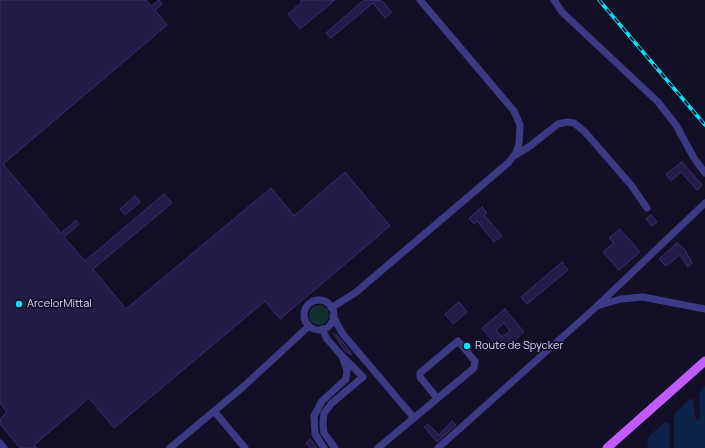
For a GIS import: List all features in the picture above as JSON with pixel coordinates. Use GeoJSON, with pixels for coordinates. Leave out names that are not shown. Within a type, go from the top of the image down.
{"type":"FeatureCollection","features":[{"type":"Feature","properties":{"kind":"main road"},"geometry":{"type":"LineString","coordinates":[[607,448],[705,361]]}},
{"type":"Feature","properties":{"kind":"street"},"geometry":{"type":"LineString","coordinates":[[420,0],[516,114],[521,135],[514,156]]}},
{"type":"Feature","properties":{"kind":"street"},"geometry":{"type":"LineString","coordinates":[[554,0],[562,12],[655,99],[676,125],[694,158],[705,173]]}},
{"type":"Feature","properties":{"kind":"street"},"geometry":{"type":"LineString","coordinates":[[331,308],[355,292],[508,163],[514,156],[530,146],[556,125],[567,122],[574,123],[584,130],[631,185],[647,208]]}},
{"type":"Feature","properties":{"kind":"street"},"geometry":{"type":"LineString","coordinates":[[438,448],[594,308],[705,202]]}},
{"type":"Feature","properties":{"kind":"street"},"geometry":{"type":"LineString","coordinates":[[594,308],[616,300],[643,297],[705,309]]}},
{"type":"Feature","properties":{"kind":"street"},"geometry":{"type":"LineString","coordinates":[[342,333],[324,329],[316,330],[309,326],[304,315],[306,308],[311,303],[321,301],[331,308],[333,316],[342,333],[414,418]]}},
{"type":"Feature","properties":{"kind":"street"},"geometry":{"type":"LineString","coordinates":[[324,329],[331,322],[333,316]]}},
{"type":"Feature","properties":{"kind":"street"},"geometry":{"type":"LineString","coordinates":[[170,448],[214,411],[309,326]]}},
{"type":"Feature","properties":{"kind":"street"},"geometry":{"type":"LineString","coordinates":[[324,329],[327,339],[363,377],[332,403],[324,413],[324,433],[335,448]]}},
{"type":"Feature","properties":{"kind":"street"},"geometry":{"type":"LineString","coordinates":[[378,448],[437,398],[450,390],[475,366],[475,361],[458,341],[420,372],[420,377],[437,398]]}},
{"type":"Feature","properties":{"kind":"street"},"geometry":{"type":"LineString","coordinates":[[324,448],[315,434],[314,416],[322,401],[346,379],[347,370],[341,355]]}},
{"type":"Feature","properties":{"kind":"street"},"geometry":{"type":"LineString","coordinates":[[214,411],[245,448]]}},
{"type":"Feature","properties":{"kind":"street"},"geometry":{"type":"LineString","coordinates":[[0,443],[4,448]]}},
{"type":"Feature","properties":{"kind":"green space"},"geometry":{"type":"Polygon","coordinates":[[[319,305],[326,308],[329,315],[326,322],[319,325],[312,322],[309,315],[312,308],[319,305]]]}},
{"type":"Feature","properties":{"kind":"water"},"geometry":{"type":"Polygon","coordinates":[[[705,386],[705,448],[674,448],[674,414],[690,399],[693,399],[696,420],[700,419],[699,393],[705,386]]]}},
{"type":"Feature","properties":{"kind":"water"},"geometry":{"type":"Polygon","coordinates":[[[665,422],[669,423],[670,448],[648,448],[647,440],[650,435],[665,422]]]}},
{"type":"Feature","properties":{"kind":"building"},"geometry":{"type":"Polygon","coordinates":[[[0,0],[146,0],[151,6],[159,0],[162,4],[155,10],[167,25],[3,164],[61,233],[76,220],[79,224],[64,237],[85,261],[164,194],[172,203],[93,269],[126,309],[271,188],[294,216],[345,172],[390,226],[280,319],[265,301],[114,428],[89,398],[34,445],[37,448],[20,448],[0,424],[0,419],[7,412],[0,403],[0,0]]]}},
{"type":"Feature","properties":{"kind":"building"},"geometry":{"type":"Polygon","coordinates":[[[300,0],[335,0],[300,29],[288,14],[302,2],[300,0]]]}},
{"type":"Feature","properties":{"kind":"building"},"geometry":{"type":"Polygon","coordinates":[[[364,0],[382,1],[392,12],[385,18],[373,3],[331,38],[326,33],[364,0]]]}},
{"type":"Feature","properties":{"kind":"building"},"geometry":{"type":"Polygon","coordinates":[[[682,162],[702,185],[697,190],[681,172],[671,181],[666,174],[682,162]]]}},
{"type":"Feature","properties":{"kind":"building"},"geometry":{"type":"Polygon","coordinates":[[[135,196],[140,202],[125,215],[120,209],[135,196]]]}},
{"type":"Feature","properties":{"kind":"building"},"geometry":{"type":"Polygon","coordinates":[[[482,207],[487,213],[484,215],[502,236],[494,242],[477,221],[474,224],[469,218],[482,207]]]}},
{"type":"Feature","properties":{"kind":"building"},"geometry":{"type":"Polygon","coordinates":[[[651,215],[657,222],[652,226],[646,219],[651,215]]]}},
{"type":"Feature","properties":{"kind":"building"},"geometry":{"type":"Polygon","coordinates":[[[620,229],[640,252],[619,270],[603,252],[614,243],[609,238],[620,229]]]}},
{"type":"Feature","properties":{"kind":"building"},"geometry":{"type":"Polygon","coordinates":[[[677,243],[687,252],[686,253],[691,259],[690,260],[692,263],[688,267],[680,255],[666,266],[659,259],[677,243]]]}},
{"type":"Feature","properties":{"kind":"building"},"geometry":{"type":"Polygon","coordinates":[[[562,262],[568,270],[527,304],[521,297],[562,262]]]}},
{"type":"Feature","properties":{"kind":"building"},"geometry":{"type":"Polygon","coordinates":[[[459,302],[467,312],[453,324],[445,314],[459,302]]]}},
{"type":"Feature","properties":{"kind":"building"},"geometry":{"type":"Polygon","coordinates":[[[505,309],[524,332],[501,351],[482,328],[505,309]],[[504,323],[496,330],[502,337],[510,331],[504,323]]]}},
{"type":"Feature","properties":{"kind":"building"},"geometry":{"type":"Polygon","coordinates":[[[334,334],[339,337],[352,355],[345,351],[334,334]]]}},
{"type":"Feature","properties":{"kind":"building"},"geometry":{"type":"Polygon","coordinates":[[[452,421],[456,425],[437,442],[424,427],[428,424],[439,435],[452,421]]]}},
{"type":"Feature","properties":{"kind":"building"},"geometry":{"type":"Polygon","coordinates":[[[310,439],[317,448],[310,448],[306,443],[310,439]]]}},
{"type":"Feature","properties":{"kind":"railway"},"geometry":{"type":"LineString","coordinates":[[599,0],[705,125]]}},
{"type":"Feature","properties":{"kind":"place","name":"ArcelorMittal"},"geometry":{"type":"Point","coordinates":[19,304]}},
{"type":"Feature","properties":{"kind":"place","name":"Route de Spycker"},"geometry":{"type":"Point","coordinates":[467,346]}}]}
